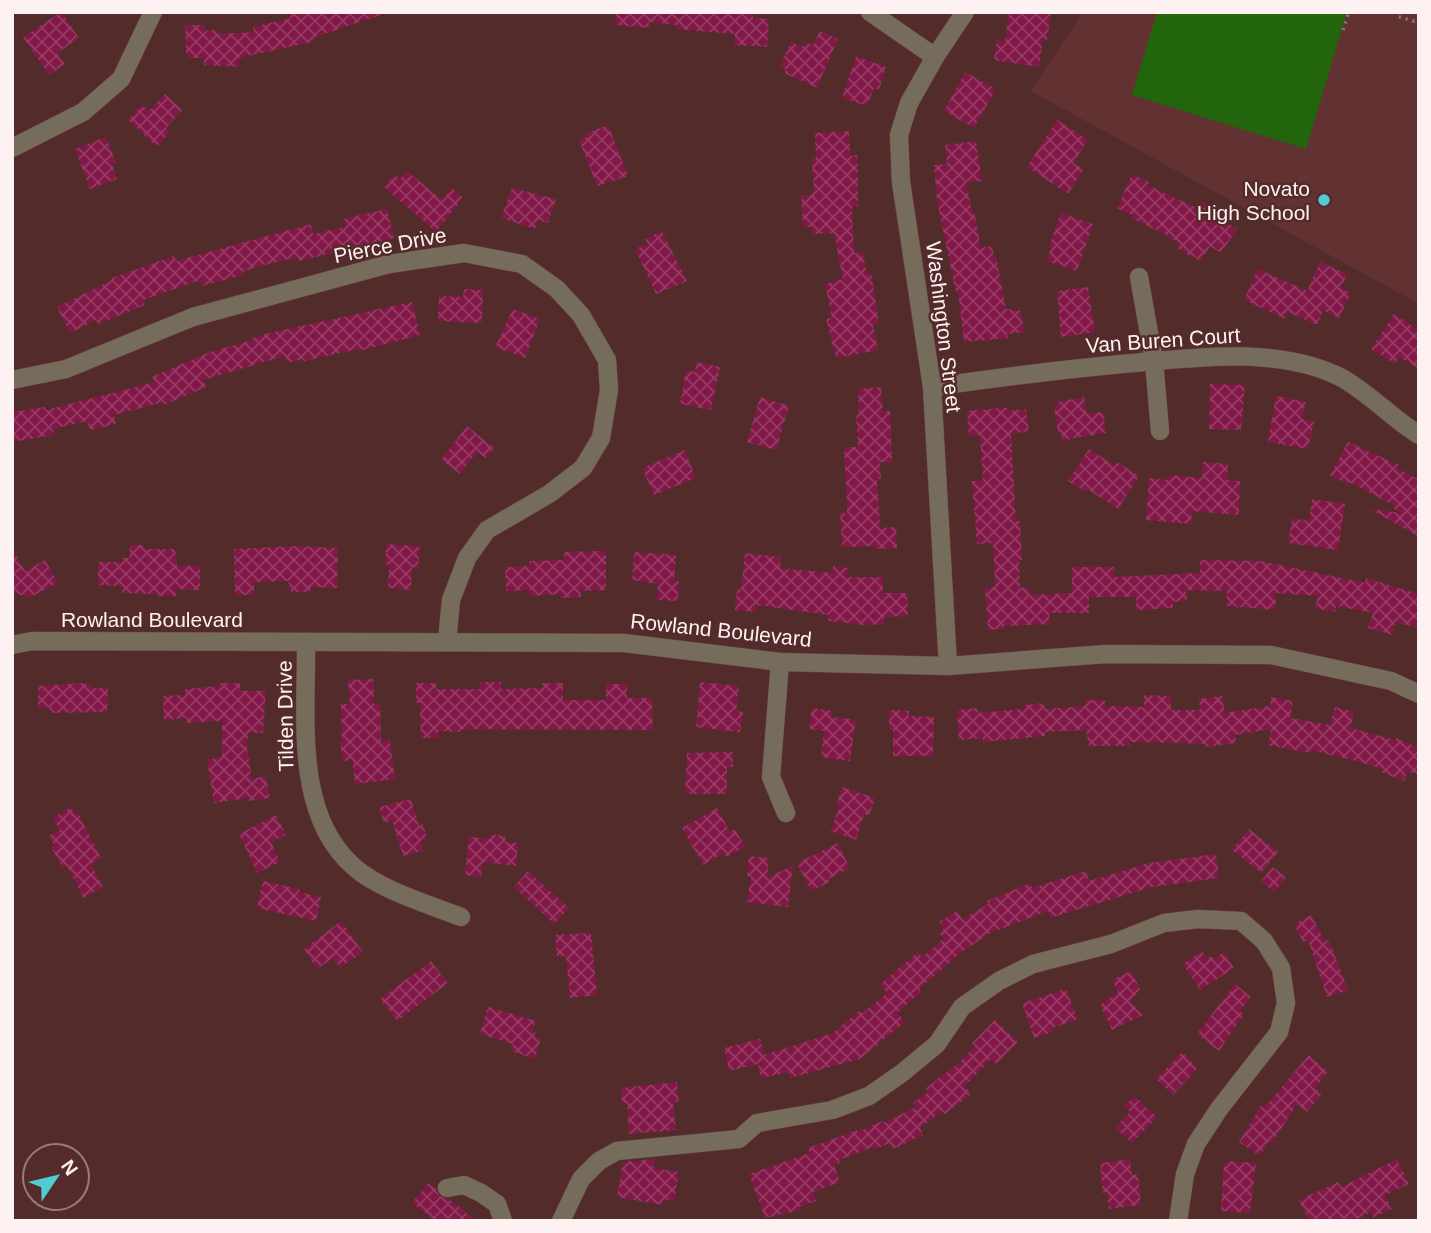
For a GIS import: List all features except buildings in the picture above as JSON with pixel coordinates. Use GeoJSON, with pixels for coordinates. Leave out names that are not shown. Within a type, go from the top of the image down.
{"type":"FeatureCollection","features":[{"type":"Feature","properties":{"kind":"street"},"geometry":{"type":"LineString","coordinates":[[12,148],[83,112],[121,79],[153,12]]}},
{"type":"Feature","properties":{"kind":"street"},"geometry":{"type":"LineString","coordinates":[[870,12],[935,57]]}},
{"type":"Feature","properties":{"kind":"street","name":"Washington Street"},"geometry":{"type":"LineString","coordinates":[[948,666],[932,387],[901,182],[899,135],[909,103],[965,12]]}},
{"type":"Feature","properties":{"kind":"street","name":"Pierce Drive"},"geometry":{"type":"LineString","coordinates":[[12,380],[66,369],[193,317],[388,264],[464,253],[522,264],[557,289],[581,315],[607,360],[609,390],[601,438],[583,468],[549,494],[487,530],[467,558],[451,600],[447,642]]}},
{"type":"Feature","properties":{"kind":"street"},"geometry":{"type":"LineString","coordinates":[[1139,277],[1154,362],[1160,431]]}},
{"type":"Feature","properties":{"kind":"street","name":"Van Buren Court"},"geometry":{"type":"LineString","coordinates":[[932,387],[1027,373],[1221,356],[1262,358],[1300,364],[1340,377],[1377,401],[1419,435]]}},
{"type":"Feature","properties":{"kind":"street","name":"Rowland Boulevard"},"geometry":{"type":"LineString","coordinates":[[12,645],[32,641],[624,643],[780,662],[948,666],[1107,654],[1271,655],[1391,681],[1419,694]]}},
{"type":"Feature","properties":{"kind":"street","name":"Tilden Drive"},"geometry":{"type":"LineString","coordinates":[[306,642],[307,775],[315,804],[332,842],[354,867],[395,892],[461,917]]}},
{"type":"Feature","properties":{"kind":"street"},"geometry":{"type":"LineString","coordinates":[[780,662],[771,777],[786,813]]}},
{"type":"Feature","properties":{"kind":"street"},"geometry":{"type":"LineString","coordinates":[[561,1221],[581,1179],[600,1161],[617,1151],[739,1139],[757,1123],[832,1110],[869,1096],[937,1044],[962,1007],[999,981],[1033,964],[1111,944],[1164,923],[1198,919],[1241,921],[1264,941],[1281,968],[1286,1003],[1279,1032],[1219,1109],[1196,1144],[1185,1174],[1178,1221]]}},
{"type":"Feature","properties":{"kind":"street"},"geometry":{"type":"LineString","coordinates":[[447,1188],[464,1185],[481,1192],[496,1204],[503,1221]]}},
{"type":"Feature","properties":{"kind":"path"},"geometry":{"type":"LineString","coordinates":[[1343,30],[1349,12]]}},
{"type":"Feature","properties":{"kind":"path"},"geometry":{"type":"LineString","coordinates":[[1396,12],[1396,16],[1414,22],[1419,16]]}},
{"type":"Feature","properties":{"kind":"shaded area","name":"Novato High School"},"geometry":{"type":"Polygon","coordinates":[[[1083,12],[1419,12],[1419,304],[1031,91],[1083,12]]]}},
{"type":"Feature","properties":{"kind":"green space"},"geometry":{"type":"Polygon","coordinates":[[[1157,12],[1347,12],[1306,149],[1132,95],[1157,12]]]}},
{"type":"Feature","properties":{"kind":"place","name":"Novato High School"},"geometry":{"type":"Point","coordinates":[1324,200]}}]}
